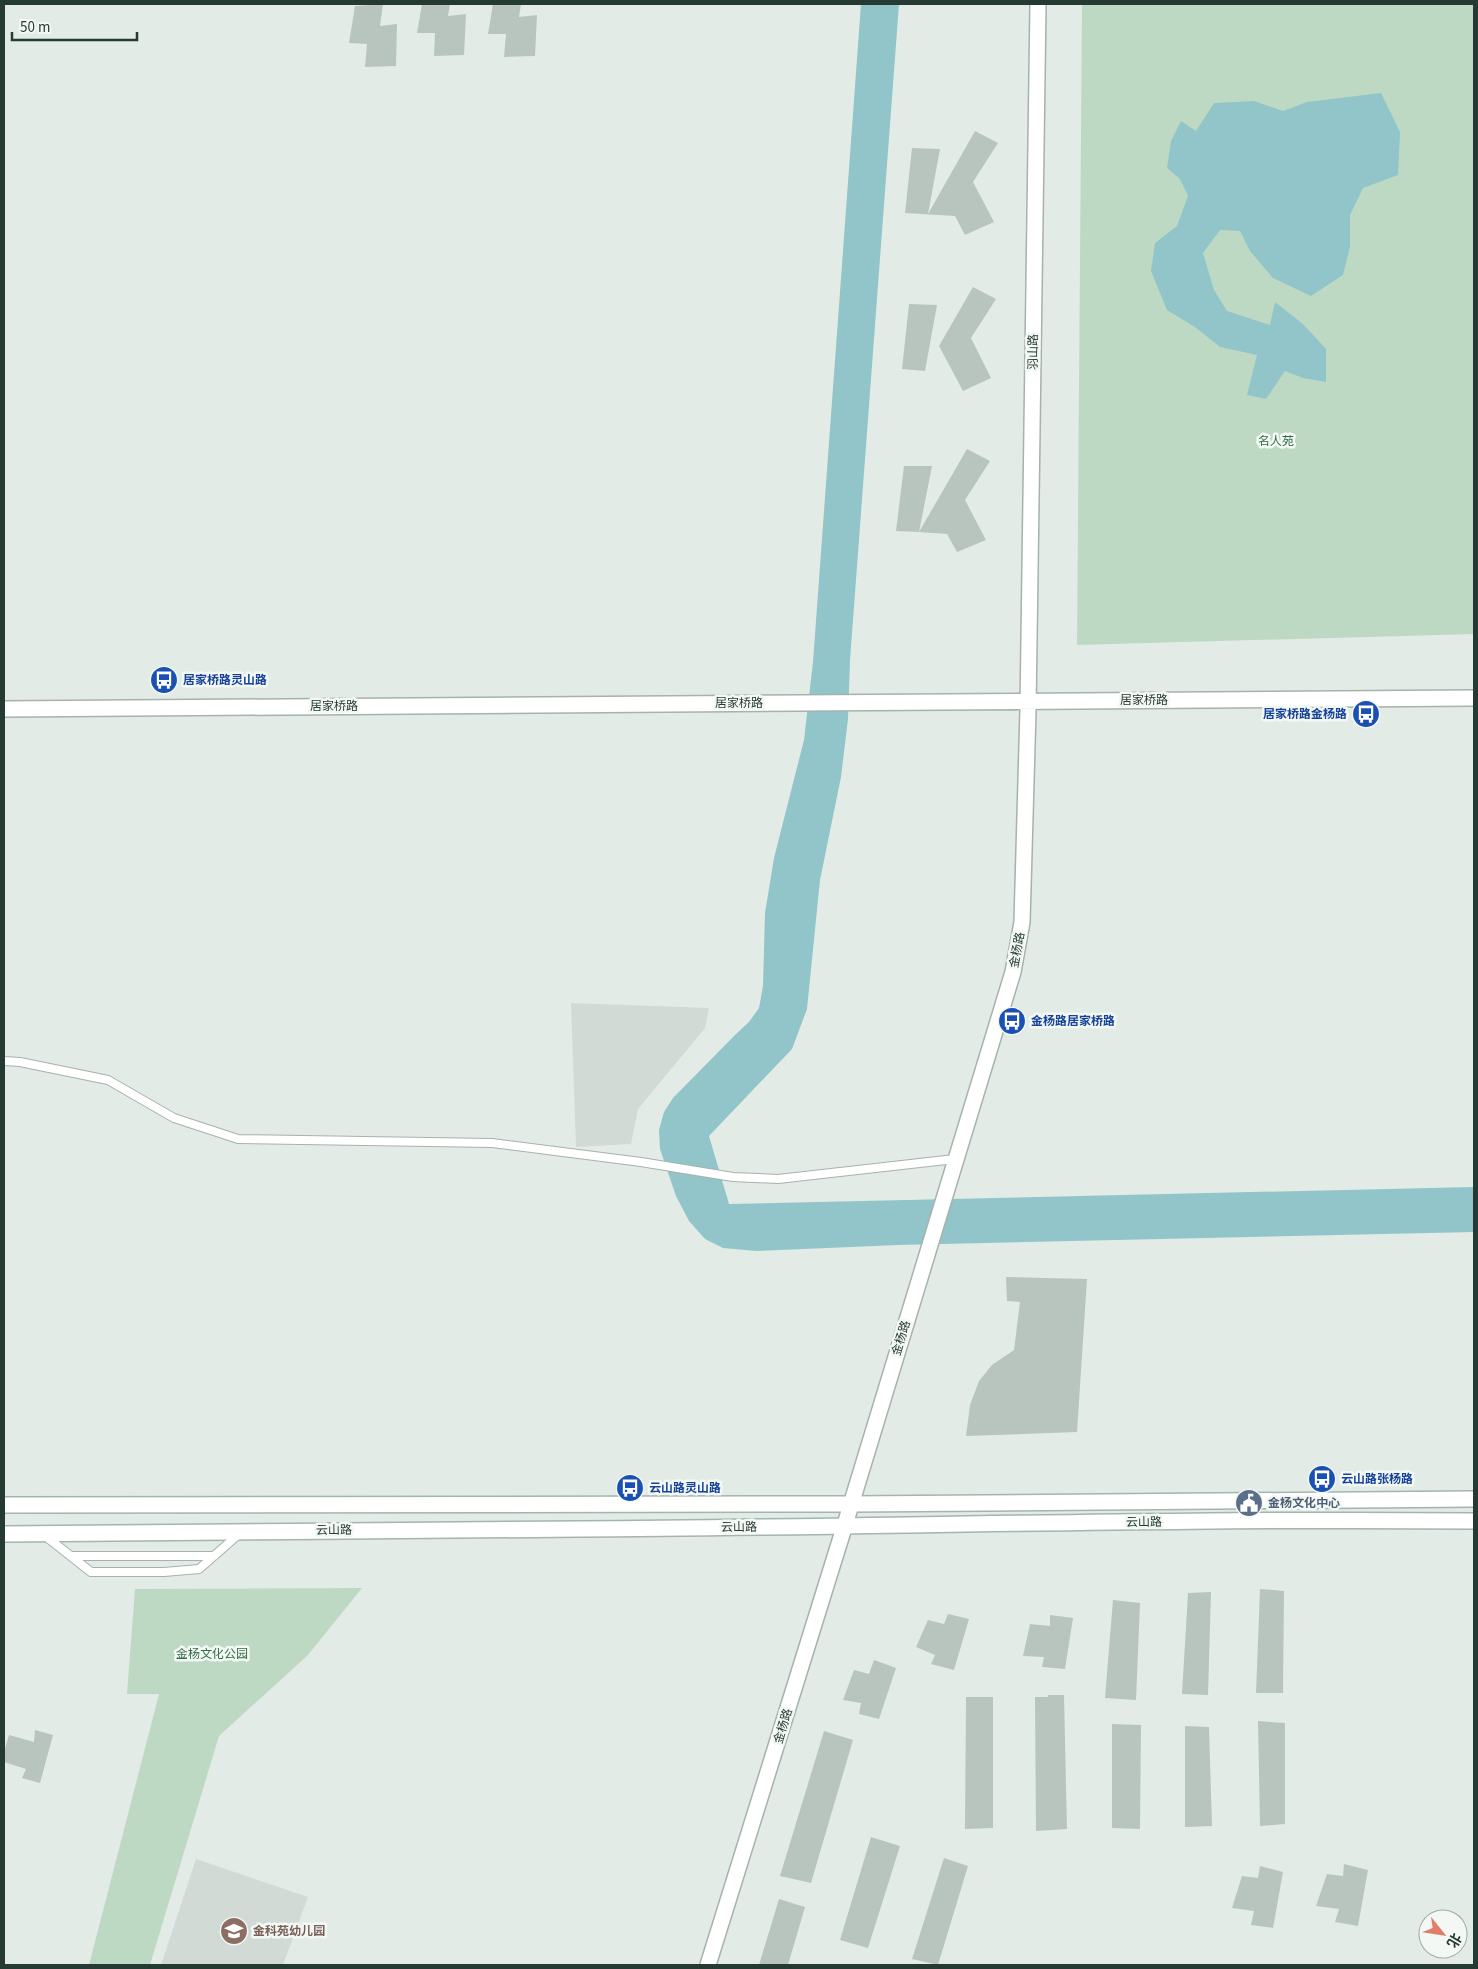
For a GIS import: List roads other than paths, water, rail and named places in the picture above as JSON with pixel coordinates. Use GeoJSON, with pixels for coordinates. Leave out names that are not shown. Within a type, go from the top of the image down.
{"type":"FeatureCollection","features":[{"type":"Feature","properties":{"kind":"street","name":"羽山路"},"geometry":{"type":"LineString","coordinates":[[1028,700],[1038,4]]}},
{"type":"Feature","properties":{"kind":"street","name":"居家桥路"},"geometry":{"type":"LineString","coordinates":[[4,709],[1474,698]]}},
{"type":"Feature","properties":{"kind":"street","name":"金杨路"},"geometry":{"type":"LineString","coordinates":[[708,1965],[845,1525],[1013,972],[1022,922],[1028,700]]}},
{"type":"Feature","properties":{"kind":"street","name":"云山路"},"geometry":{"type":"LineString","coordinates":[[4,1506],[851,1504],[1474,1499]]}},
{"type":"Feature","properties":{"kind":"street","name":"云山路"},"geometry":{"type":"LineString","coordinates":[[4,1534],[1367,1520],[1474,1521]]}},
{"type":"Feature","properties":{"kind":"lane"},"geometry":{"type":"LineString","coordinates":[[4,1062],[20,1062],[108,1080],[174,1118],[238,1139],[492,1143],[641,1162],[733,1177],[778,1179],[956,1159]]}},
{"type":"Feature","properties":{"kind":"lane"},"geometry":{"type":"LineString","coordinates":[[42,1533],[90,1572],[164,1572],[199,1569],[243,1531]]}},
{"type":"Feature","properties":{"kind":"lane"},"geometry":{"type":"LineString","coordinates":[[71,1556],[214,1556]]}},
{"type":"Feature","properties":{"kind":"water"},"geometry":{"type":"Polygon","coordinates":[[[861,4],[899,4],[850,660],[848,719],[841,777],[820,880],[807,1009],[792,1049],[709,1136],[729,1204],[1474,1187],[1474,1232],[898,1245],[756,1251],[723,1248],[705,1239],[689,1221],[676,1196],[660,1149],[659,1130],[664,1112],[673,1098],[749,1022],[759,1008],[763,986],[765,913],[774,858],[804,740],[813,662],[861,4]]]}},
{"type":"Feature","properties":{"kind":"water"},"geometry":{"type":"Polygon","coordinates":[[[1381,93],[1400,132],[1398,175],[1363,188],[1350,215],[1350,247],[1343,275],[1311,296],[1273,278],[1250,251],[1240,231],[1220,230],[1203,253],[1214,290],[1227,311],[1270,325],[1275,302],[1303,324],[1326,349],[1326,382],[1303,378],[1285,371],[1266,399],[1247,395],[1257,355],[1220,347],[1195,327],[1167,310],[1151,271],[1155,243],[1177,226],[1188,196],[1180,179],[1167,168],[1171,141],[1181,121],[1196,131],[1214,103],[1254,101],[1283,111],[1307,102],[1381,93]]]}},
{"type":"Feature","properties":{"kind":"place","name":"居家桥路灵山路"},"geometry":{"type":"Point","coordinates":[164,680]}},
{"type":"Feature","properties":{"kind":"place","name":"居家桥路金杨路"},"geometry":{"type":"Point","coordinates":[1366,714]}},
{"type":"Feature","properties":{"kind":"place","name":"金杨路居家桥路"},"geometry":{"type":"Point","coordinates":[1012,1021]}},
{"type":"Feature","properties":{"kind":"place","name":"云山路张杨路"},"geometry":{"type":"Point","coordinates":[1322,1479]}},
{"type":"Feature","properties":{"kind":"place","name":"云山路灵山路"},"geometry":{"type":"Point","coordinates":[630,1488]}},
{"type":"Feature","properties":{"kind":"place","name":"金杨文化中心"},"geometry":{"type":"Point","coordinates":[1249,1503]}},
{"type":"Feature","properties":{"kind":"place","name":"金科苑幼儿园"},"geometry":{"type":"Point","coordinates":[234,1931]}},
{"type":"Feature","properties":{"kind":"park label","name":"名人苑"},"geometry":{"type":"Point","coordinates":[1276,441]}},
{"type":"Feature","properties":{"kind":"park label","name":"金杨文化公园"},"geometry":{"type":"Point","coordinates":[212,1654]}}]}
